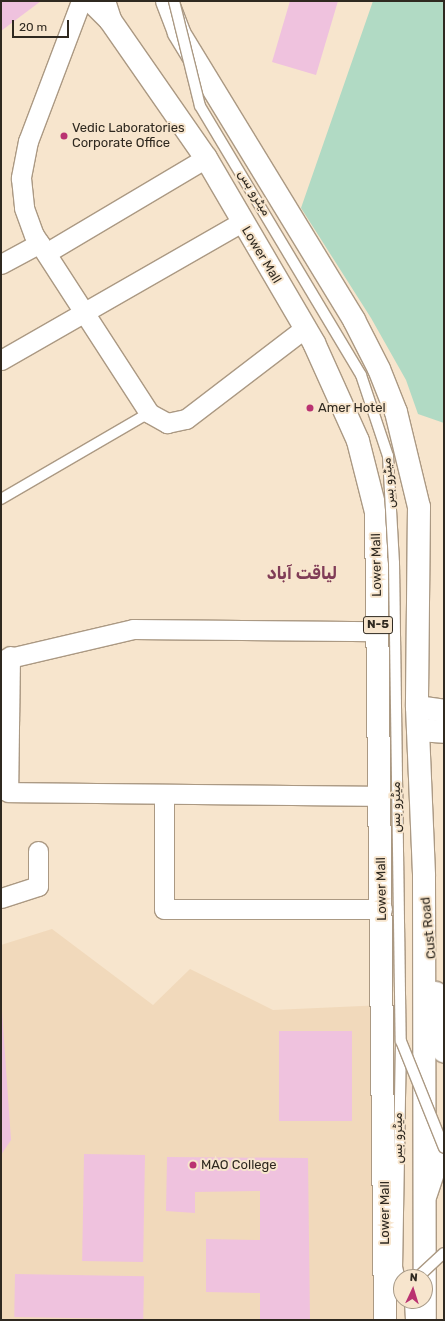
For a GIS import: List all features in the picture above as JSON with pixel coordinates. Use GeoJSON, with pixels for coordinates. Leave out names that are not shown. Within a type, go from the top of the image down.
{"type":"FeatureCollection","features":[{"type":"Feature","properties":{"kind":"main road","name":"Lower Mall"},"geometry":{"type":"LineString","coordinates":[[91,1],[107,10],[206,158],[305,328],[358,441],[376,512],[382,909],[385,1320]]}},
{"type":"Feature","properties":{"kind":"main road"},"geometry":{"type":"LineString","coordinates":[[167,1],[179,33],[354,320],[396,412],[419,507],[417,707],[424,876],[425,1197],[415,1318]]}},
{"type":"Feature","properties":{"kind":"main road"},"geometry":{"type":"LineString","coordinates":[[417,707],[444,711]]}},
{"type":"Feature","properties":{"kind":"main road"},"geometry":{"type":"LineString","coordinates":[[418,730],[444,732]]}},
{"type":"Feature","properties":{"kind":"main road","name":"Cust Road"},"geometry":{"type":"LineString","coordinates":[[424,876],[444,1051]]}},
{"type":"Feature","properties":{"kind":"main road"},"geometry":{"type":"LineString","coordinates":[[425,1197],[444,1140]]}},
{"type":"Feature","properties":{"kind":"street"},"geometry":{"type":"LineString","coordinates":[[81,1],[28,141],[21,178],[24,208],[43,248],[149,413],[167,423],[186,419],[305,328]]}},
{"type":"Feature","properties":{"kind":"street"},"geometry":{"type":"LineString","coordinates":[[1,264],[43,248],[206,158]]}},
{"type":"Feature","properties":{"kind":"street"},"geometry":{"type":"LineString","coordinates":[[1,360],[85,314],[242,222]]}},
{"type":"Feature","properties":{"kind":"street"},"geometry":{"type":"LineString","coordinates":[[378,632],[132,629],[6,658],[8,792],[380,796]]}},
{"type":"Feature","properties":{"kind":"street"},"geometry":{"type":"LineString","coordinates":[[164,794],[164,909],[382,909]]}},
{"type":"Feature","properties":{"kind":"street"},"geometry":{"type":"LineString","coordinates":[[1,898],[38,886],[38,851]]}},
{"type":"Feature","properties":{"kind":"lane","name":"میٹرو بس"},"geometry":{"type":"LineString","coordinates":[[174,1],[200,106],[361,375],[388,456],[394,563],[401,1041],[398,1269]]}},
{"type":"Feature","properties":{"kind":"lane"},"geometry":{"type":"LineString","coordinates":[[1,499],[149,413]]}},
{"type":"Feature","properties":{"kind":"lane","name":"میٹرو بس"},"geometry":{"type":"LineString","coordinates":[[401,1041],[444,1148]]}},
{"type":"Feature","properties":{"kind":"lane"},"geometry":{"type":"LineString","coordinates":[[427,1269],[444,1253]]}},
{"type":"Feature","properties":{"kind":"lane"},"geometry":{"type":"LineString","coordinates":[[410,1309],[415,1318]]}},
{"type":"Feature","properties":{"kind":"shaded area","name":"MAO College"},"geometry":{"type":"Polygon","coordinates":[[[52,929],[153,1005],[190,969],[273,1010],[384,1005],[385,1320],[1,1320],[1,945],[52,929]]]}},
{"type":"Feature","properties":{"kind":"green space"},"geometry":{"type":"Polygon","coordinates":[[[373,1],[444,1],[444,423],[418,414],[406,380],[371,318],[301,208],[373,1]]]}},
{"type":"Feature","properties":{"kind":"building"},"geometry":{"type":"Polygon","coordinates":[[[1,1],[41,1],[1,31],[1,1]]]}},
{"type":"Feature","properties":{"kind":"building"},"geometry":{"type":"Polygon","coordinates":[[[290,1],[338,1],[316,75],[272,62],[290,1]]]}},
{"type":"Feature","properties":{"kind":"building"},"geometry":{"type":"Polygon","coordinates":[[[1,997],[11,1140],[1,1155],[1,997]]]}},
{"type":"Feature","properties":{"kind":"building"},"geometry":{"type":"Polygon","coordinates":[[[279,1031],[352,1031],[352,1121],[279,1121],[279,1031]]]}},
{"type":"Feature","properties":{"kind":"building"},"geometry":{"type":"Polygon","coordinates":[[[84,1154],[145,1155],[143,1262],[82,1261],[84,1154]]]}},
{"type":"Feature","properties":{"kind":"building"},"geometry":{"type":"Polygon","coordinates":[[[167,1157],[308,1158],[310,1320],[260,1320],[260,1293],[206,1292],[206,1239],[260,1240],[260,1191],[195,1192],[195,1213],[166,1211],[167,1157]]]}},
{"type":"Feature","properties":{"kind":"building"},"geometry":{"type":"Polygon","coordinates":[[[15,1274],[144,1276],[143,1319],[14,1317],[15,1274]]]}},
{"type":"Feature","properties":{"kind":"place","name":"Vedic Laboratories Corporate Office"},"geometry":{"type":"Point","coordinates":[64,136]}},
{"type":"Feature","properties":{"kind":"place","name":"Amer Hotel"},"geometry":{"type":"Point","coordinates":[310,408]}},
{"type":"Feature","properties":{"kind":"place","name":"MAO College"},"geometry":{"type":"Point","coordinates":[193,1165]}},
{"type":"Feature","properties":{"kind":"district","name":"لیاقت آباد"},"geometry":{"type":"Point","coordinates":[302,574]}}]}
